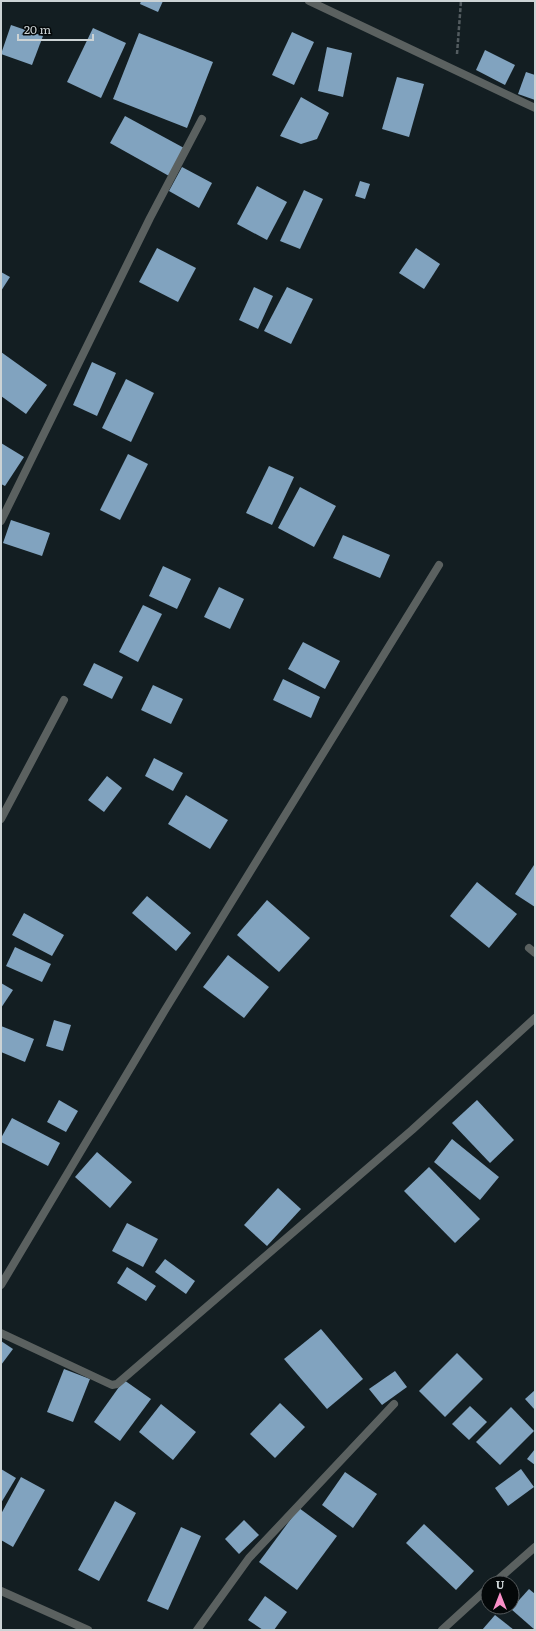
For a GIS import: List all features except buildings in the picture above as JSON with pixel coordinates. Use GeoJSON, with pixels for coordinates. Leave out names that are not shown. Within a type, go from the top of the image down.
{"type":"FeatureCollection","features":[{"type":"Feature","properties":{"kind":"street"},"geometry":{"type":"LineString","coordinates":[[309,1],[456,72],[535,108]]}},
{"type":"Feature","properties":{"kind":"street"},"geometry":{"type":"LineString","coordinates":[[1,521],[146,225],[202,119]]}},
{"type":"Feature","properties":{"kind":"street"},"geometry":{"type":"LineString","coordinates":[[1,1285],[169,1004],[439,566]]}},
{"type":"Feature","properties":{"kind":"street"},"geometry":{"type":"LineString","coordinates":[[1,819],[64,700]]}},
{"type":"Feature","properties":{"kind":"street"},"geometry":{"type":"LineString","coordinates":[[1,1333],[112,1385],[117,1384],[412,1130],[535,1018]]}},
{"type":"Feature","properties":{"kind":"street"},"geometry":{"type":"LineString","coordinates":[[197,1630],[249,1558],[394,1404]]}},
{"type":"Feature","properties":{"kind":"street"},"geometry":{"type":"LineString","coordinates":[[503,1575],[535,1547]]}},
{"type":"Feature","properties":{"kind":"street"},"geometry":{"type":"LineString","coordinates":[[1,1591],[88,1630]]}},
{"type":"Feature","properties":{"kind":"street"},"geometry":{"type":"LineString","coordinates":[[442,1630],[480,1595]]}},
{"type":"Feature","properties":{"kind":"path"},"geometry":{"type":"LineString","coordinates":[[456,72],[461,1]]}}]}
